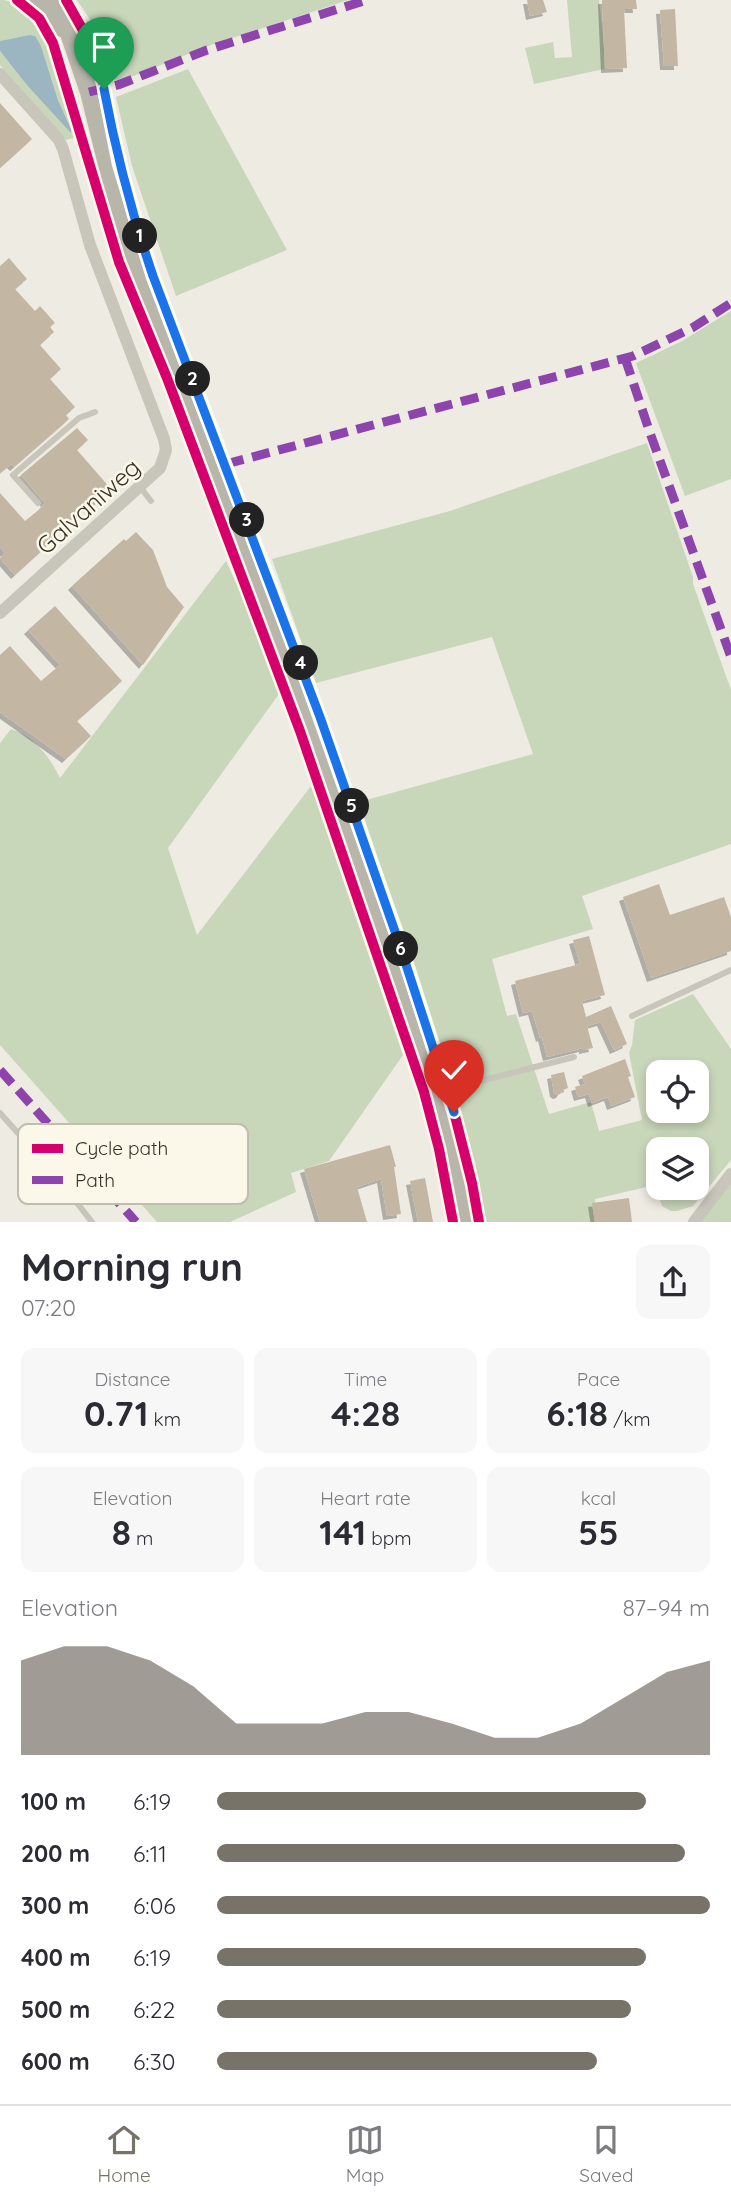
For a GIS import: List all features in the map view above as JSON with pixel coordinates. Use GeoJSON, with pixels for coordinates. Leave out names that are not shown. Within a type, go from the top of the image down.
{"type":"FeatureCollection","features":[{"type":"Feature","properties":{"kind":"main road"},"geometry":{"type":"LineString","coordinates":[[35,0],[71,37]]}},
{"type":"Feature","properties":{"kind":"main road"},"geometry":{"type":"LineString","coordinates":[[46,0],[71,37]]}},
{"type":"Feature","properties":{"kind":"main road"},"geometry":{"type":"LineString","coordinates":[[55,0],[64,16],[89,92],[121,221],[254,565],[426,1056],[458,1171],[467,1222]]}},
{"type":"Feature","properties":{"kind":"street","name":"Galvaniweg"},"geometry":{"type":"LineString","coordinates":[[0,74],[59,140],[63,149],[90,245],[166,450],[160,468],[1,611]]}},
{"type":"Feature","properties":{"kind":"street"},"geometry":{"type":"LineString","coordinates":[[694,1222],[731,1174]]}},
{"type":"Feature","properties":{"kind":"lane"},"geometry":{"type":"LineString","coordinates":[[38,503],[13,475],[79,418],[95,412]]}},
{"type":"Feature","properties":{"kind":"lane"},"geometry":{"type":"LineString","coordinates":[[140,487],[151,501]]}},
{"type":"Feature","properties":{"kind":"lane"},"geometry":{"type":"LineString","coordinates":[[632,1016],[731,970]]}},
{"type":"Feature","properties":{"kind":"lane"},"geometry":{"type":"LineString","coordinates":[[436,1093],[443,1092],[446,1085],[457,1087],[574,1058]]}},
{"type":"Feature","properties":{"kind":"lane"},"geometry":{"type":"LineString","coordinates":[[0,1113],[18,1133]]}},
{"type":"Feature","properties":{"kind":"lane"},"geometry":{"type":"LineString","coordinates":[[78,1204],[92,1222]]}},
{"type":"Feature","properties":{"kind":"green space"},"geometry":{"type":"Polygon","coordinates":[[[0,0],[17,4],[24,9],[42,30],[50,46],[58,85],[77,137],[66,140],[0,65],[0,51],[26,84],[71,129],[58,100],[41,46],[29,35],[0,41],[0,0]]]}},
{"type":"Feature","properties":{"kind":"green space"},"geometry":{"type":"Polygon","coordinates":[[[77,0],[348,0],[211,45],[116,83],[105,36],[95,27],[77,0]]]}},
{"type":"Feature","properties":{"kind":"green space"},"geometry":{"type":"Polygon","coordinates":[[[567,0],[599,0],[609,68],[534,84],[525,48],[553,42],[555,58],[572,57],[567,0]]]}},
{"type":"Feature","properties":{"kind":"green space"},"geometry":{"type":"Polygon","coordinates":[[[188,69],[287,250],[176,296],[132,166],[116,97],[188,69]]]}},
{"type":"Feature","properties":{"kind":"green space"},"geometry":{"type":"Polygon","coordinates":[[[731,311],[731,479],[685,496],[636,363],[682,341],[731,311]]]}},
{"type":"Feature","properties":{"kind":"green space"},"geometry":{"type":"Polygon","coordinates":[[[647,443],[731,690],[731,844],[582,896],[593,929],[492,959],[507,1016],[516,1014],[549,1114],[591,1102],[599,1131],[642,1120],[629,1053],[635,1020],[693,994],[731,1049],[731,1160],[709,1187],[709,1137],[646,1137],[646,1187],[595,1199],[597,1222],[486,1222],[475,1162],[454,1085],[359,802],[533,754],[492,637],[316,683],[272,559],[450,511],[647,443]]]}},
{"type":"Feature","properties":{"kind":"green space"},"geometry":{"type":"Polygon","coordinates":[[[226,561],[250,613],[279,694],[168,848],[197,935],[311,786],[403,1055],[329,1161],[291,1173],[296,1192],[230,1222],[157,1222],[141,1204],[248,1204],[248,1124],[70,1124],[0,1045],[0,743],[11,729],[19,732],[34,742],[46,755],[60,778],[226,561]]]}},
{"type":"Feature","properties":{"kind":"green space"},"geometry":{"type":"Polygon","coordinates":[[[731,1183],[731,1222],[700,1222],[731,1183]]]}},
{"type":"Feature","properties":{"kind":"green space"},"geometry":{"type":"Polygon","coordinates":[[[660,1200],[698,1200],[693,1206],[677,1211],[662,1206],[660,1200]]]}},
{"type":"Feature","properties":{"kind":"water"},"geometry":{"type":"Polygon","coordinates":[[[35,36],[41,46],[71,133],[0,51],[0,41],[35,36]]]}},
{"type":"Feature","properties":{"kind":"building"},"geometry":{"type":"Polygon","coordinates":[[[527,0],[543,0],[547,12],[530,16],[527,0]]]}},
{"type":"Feature","properties":{"kind":"building"},"geometry":{"type":"Polygon","coordinates":[[[602,0],[636,0],[637,9],[624,9],[627,68],[605,69],[602,0]]]}},
{"type":"Feature","properties":{"kind":"building"},"geometry":{"type":"Polygon","coordinates":[[[675,9],[678,66],[664,66],[660,10],[675,9]]]}},
{"type":"Feature","properties":{"kind":"building"},"geometry":{"type":"Polygon","coordinates":[[[0,103],[32,139],[0,168],[0,103]]]}},
{"type":"Feature","properties":{"kind":"building"},"geometry":{"type":"Polygon","coordinates":[[[9,258],[27,279],[15,289],[35,311],[40,306],[55,323],[50,327],[54,332],[40,345],[61,369],[50,379],[75,407],[66,415],[69,419],[14,467],[11,464],[0,473],[0,266],[9,258]]]}},
{"type":"Feature","properties":{"kind":"building"},"geometry":{"type":"Polygon","coordinates":[[[77,428],[88,440],[77,450],[112,490],[89,509],[87,507],[15,575],[0,558],[5,553],[0,547],[0,493],[25,521],[41,508],[45,503],[21,475],[77,428]]]}},
{"type":"Feature","properties":{"kind":"building"},"geometry":{"type":"Polygon","coordinates":[[[136,532],[153,550],[167,587],[184,607],[143,665],[72,586],[124,539],[126,541],[136,532]]]}},
{"type":"Feature","properties":{"kind":"building"},"geometry":{"type":"Polygon","coordinates":[[[55,606],[122,681],[77,721],[91,736],[66,759],[0,712],[0,655],[10,646],[41,681],[60,665],[28,630],[55,606]]]}},
{"type":"Feature","properties":{"kind":"building"},"geometry":{"type":"Polygon","coordinates":[[[659,884],[670,915],[724,897],[731,917],[731,951],[651,978],[623,897],[659,884]]]}},
{"type":"Feature","properties":{"kind":"building"},"geometry":{"type":"Polygon","coordinates":[[[589,936],[605,995],[582,1001],[586,1017],[611,1006],[627,1044],[614,1050],[601,1022],[587,1026],[593,1048],[547,1057],[532,1011],[523,1013],[515,981],[580,964],[573,940],[589,936]]]}},
{"type":"Feature","properties":{"kind":"building"},"geometry":{"type":"Polygon","coordinates":[[[625,1059],[635,1097],[611,1106],[608,1097],[592,1103],[589,1094],[578,1097],[575,1087],[585,1084],[582,1076],[625,1059]]]}},
{"type":"Feature","properties":{"kind":"building"},"geometry":{"type":"Polygon","coordinates":[[[564,1072],[568,1088],[557,1095],[554,1093],[551,1075],[564,1072]]]}},
{"type":"Feature","properties":{"kind":"building"},"geometry":{"type":"Polygon","coordinates":[[[390,1145],[396,1167],[401,1214],[387,1216],[381,1179],[357,1187],[367,1222],[320,1222],[304,1169],[390,1145]]]}},
{"type":"Feature","properties":{"kind":"building"},"geometry":{"type":"Polygon","coordinates":[[[425,1178],[433,1222],[418,1222],[410,1181],[425,1178]]]}},
{"type":"Feature","properties":{"kind":"building"},"geometry":{"type":"Polygon","coordinates":[[[629,1198],[632,1222],[595,1222],[592,1203],[629,1198]]]}},
{"type":"Feature","properties":{"kind":"marked path"},"geometry":{"type":"LineString","coordinates":[[89,92],[118,85],[207,50],[367,0]]}},
{"type":"Feature","properties":{"kind":"marked path"},"geometry":{"type":"LineString","coordinates":[[226,464],[633,356],[692,328],[731,303]]}},
{"type":"Feature","properties":{"kind":"marked path"},"geometry":{"type":"LineString","coordinates":[[625,358],[731,657]]}},
{"type":"Feature","properties":{"kind":"marked path"},"geometry":{"type":"LineString","coordinates":[[0,1070],[48,1124]]}},
{"type":"Feature","properties":{"kind":"marked path"},"geometry":{"type":"LineString","coordinates":[[120,1204],[136,1222]]}},
{"type":"Feature","properties":{"kind":"cycle path"},"geometry":{"type":"LineString","coordinates":[[17,0],[39,18],[53,43],[119,262],[167,378],[300,731],[424,1092],[439,1149],[453,1222]]}},
{"type":"Feature","properties":{"kind":"cycle path"},"geometry":{"type":"LineString","coordinates":[[66,0],[98,57],[119,163],[153,276],[297,653],[399,940],[454,1112],[479,1222]]}},
{"type":"Feature","properties":{"kind":"route"},"geometry":{"type":"LineString","coordinates":[[104,89],[119,163],[153,276],[320,717],[398,940],[454,1112]]}}]}
